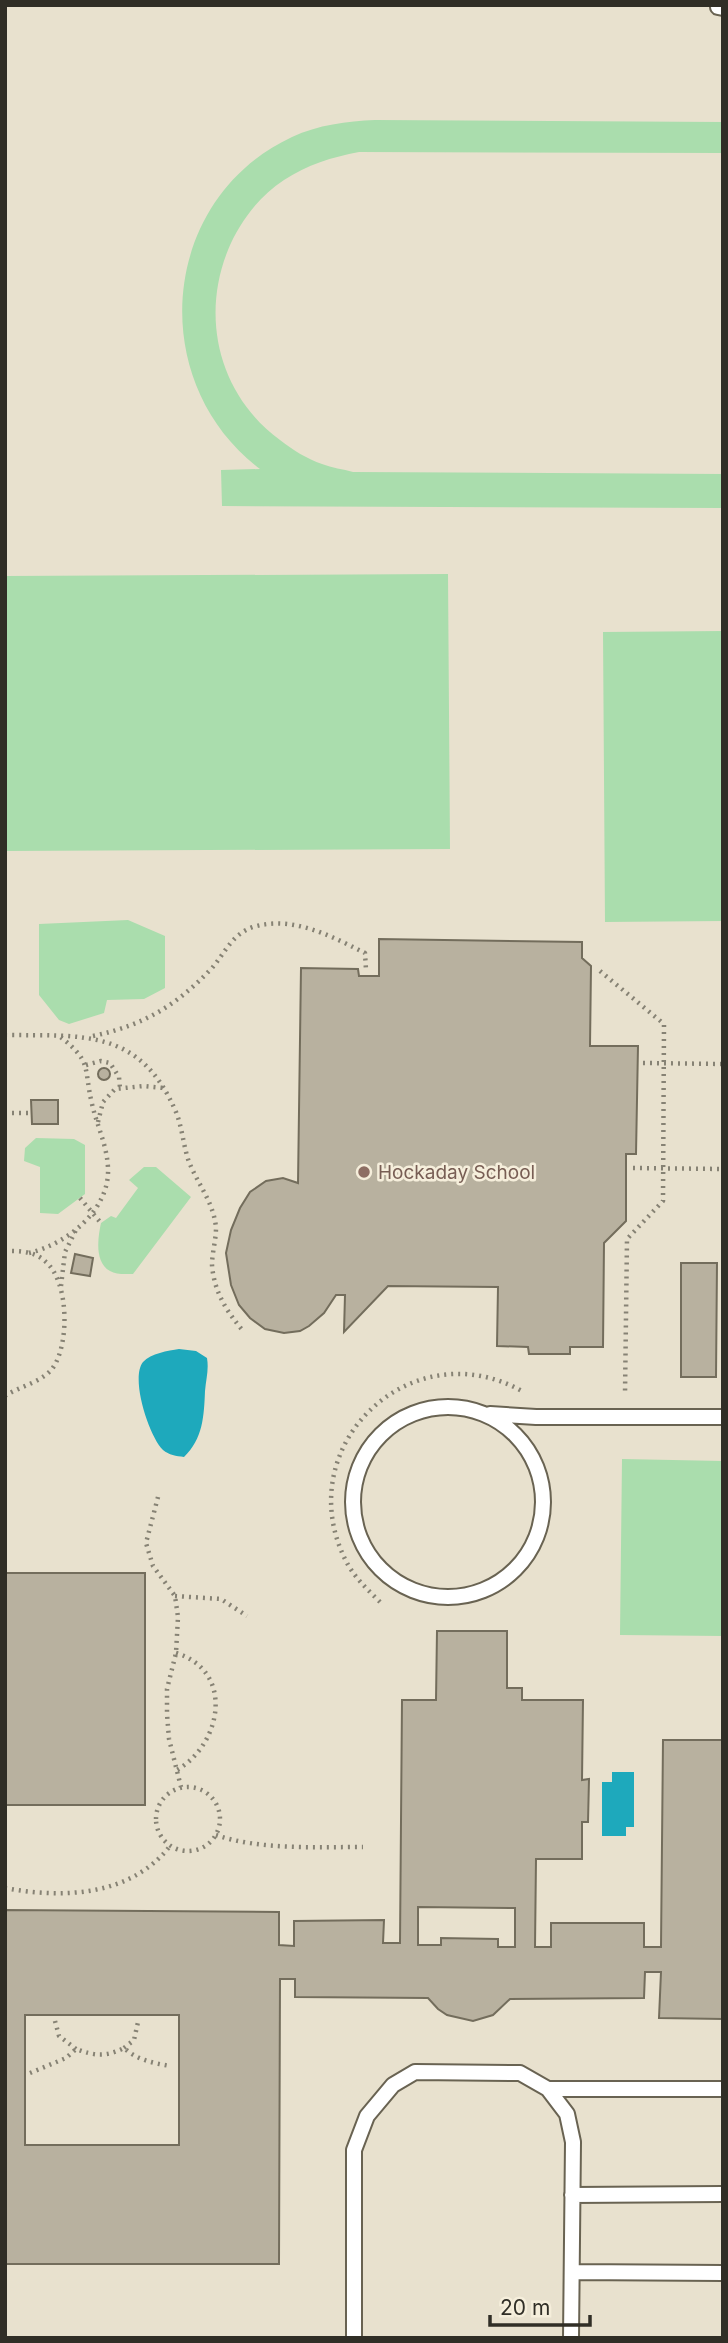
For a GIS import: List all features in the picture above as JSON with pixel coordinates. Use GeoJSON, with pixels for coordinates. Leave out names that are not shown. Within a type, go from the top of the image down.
{"type":"FeatureCollection","features":[{"type":"Feature","properties":{"kind":"lane"},"geometry":{"type":"LineString","coordinates":[[486,1414],[510,1429],[528,1449],[540,1474],[544,1502],[540,1530],[528,1555],[510,1576],[486,1591],[465,1597],[443,1598],[421,1594],[401,1586],[383,1572],[364,1546],[354,1514],[354,1492],[368,1451],[382,1434],[405,1417],[431,1408],[458,1407],[486,1414],[536,1417],[723,1417]]}},
{"type":"Feature","properties":{"kind":"lane"},"geometry":{"type":"LineString","coordinates":[[354,2338],[354,2150],[367,2116],[393,2085],[415,2072],[520,2073],[548,2088],[567,2114],[573,2142],[571,2338]]}},
{"type":"Feature","properties":{"kind":"lane"},"geometry":{"type":"LineString","coordinates":[[548,2088],[723,2089]]}},
{"type":"Feature","properties":{"kind":"lane"},"geometry":{"type":"LineString","coordinates":[[572,2195],[723,2194]]}},
{"type":"Feature","properties":{"kind":"lane"},"geometry":{"type":"LineString","coordinates":[[572,2272],[723,2273]]}},
{"type":"Feature","properties":{"kind":"path"},"geometry":{"type":"LineString","coordinates":[[89,1037],[129,1028],[162,1012],[213,967],[230,942],[251,928],[287,924],[312,929],[365,953],[366,970]]}},
{"type":"Feature","properties":{"kind":"path"},"geometry":{"type":"LineString","coordinates":[[600,971],[664,1024],[663,1201],[627,1239],[625,1397]]}},
{"type":"Feature","properties":{"kind":"path"},"geometry":{"type":"LineString","coordinates":[[5,1035],[89,1037],[121,1047],[149,1069],[164,1088],[183,1132],[191,1168],[212,1212],[216,1228],[212,1265],[215,1285],[222,1303],[244,1332]]}},
{"type":"Feature","properties":{"kind":"path"},"geometry":{"type":"LineString","coordinates":[[29,1253],[52,1245],[79,1226],[94,1211],[106,1187],[108,1169],[91,1101],[86,1065],[76,1050],[58,1035]]}},
{"type":"Feature","properties":{"kind":"path"},"geometry":{"type":"LineString","coordinates":[[86,1065],[101,1061],[110,1063],[119,1077],[120,1088]]}},
{"type":"Feature","properties":{"kind":"path"},"geometry":{"type":"LineString","coordinates":[[643,1063],[723,1063]]}},
{"type":"Feature","properties":{"kind":"path"},"geometry":{"type":"LineString","coordinates":[[98,1123],[103,1102],[109,1094],[120,1088],[164,1088]]}},
{"type":"Feature","properties":{"kind":"path"},"geometry":{"type":"LineString","coordinates":[[5,1112],[32,1113]]}},
{"type":"Feature","properties":{"kind":"path"},"geometry":{"type":"LineString","coordinates":[[633,1168],[723,1169]]}},
{"type":"Feature","properties":{"kind":"path"},"geometry":{"type":"LineString","coordinates":[[80,1198],[94,1211],[101,1223]]}},
{"type":"Feature","properties":{"kind":"path"},"geometry":{"type":"LineString","coordinates":[[5,1396],[38,1380],[50,1372],[56,1363],[63,1332],[61,1287],[65,1252],[79,1226]]}},
{"type":"Feature","properties":{"kind":"path"},"geometry":{"type":"LineString","coordinates":[[5,1251],[29,1253],[48,1263],[61,1287]]}},
{"type":"Feature","properties":{"kind":"path"},"geometry":{"type":"LineString","coordinates":[[380,1602],[361,1584],[346,1562],[336,1538],[331,1512],[337,1460],[363,1415],[382,1398],[405,1384],[430,1376],[455,1373],[481,1375],[506,1382],[529,1395]]}},
{"type":"Feature","properties":{"kind":"path"},"geometry":{"type":"LineString","coordinates":[[158,1497],[146,1543],[153,1566],[175,1596],[178,1617],[176,1653],[167,1689],[167,1714],[169,1739],[181,1787]]}},
{"type":"Feature","properties":{"kind":"path"},"geometry":{"type":"LineString","coordinates":[[175,1596],[221,1599],[247,1616]]}},
{"type":"Feature","properties":{"kind":"path"},"geometry":{"type":"LineString","coordinates":[[176,1653],[189,1657],[205,1673],[210,1680],[218,1707],[214,1726],[206,1742],[190,1762],[177,1770]]}},
{"type":"Feature","properties":{"kind":"path"},"geometry":{"type":"LineString","coordinates":[[191,1786],[211,1796],[220,1814],[216,1835],[209,1843],[190,1851],[170,1846],[158,1829],[158,1808],[163,1798],[181,1787],[191,1786]]}},
{"type":"Feature","properties":{"kind":"path"},"geometry":{"type":"LineString","coordinates":[[216,1835],[233,1841],[314,1847],[363,1847]]}},
{"type":"Feature","properties":{"kind":"path"},"geometry":{"type":"LineString","coordinates":[[5,1888],[58,1895],[99,1889],[132,1880],[158,1862],[170,1846]]}},
{"type":"Feature","properties":{"kind":"path"},"geometry":{"type":"LineString","coordinates":[[55,2021],[59,2036],[76,2049],[97,2056],[109,2055],[134,2040],[138,2022]]}},
{"type":"Feature","properties":{"kind":"path"},"geometry":{"type":"LineString","coordinates":[[124,2048],[131,2055],[170,2067]]}},
{"type":"Feature","properties":{"kind":"path"},"geometry":{"type":"LineString","coordinates":[[30,2073],[66,2058],[76,2049]]}},
{"type":"Feature","properties":{"kind":"green space"},"geometry":{"type":"Polygon","coordinates":[[[375,120],[723,122],[723,153],[359,152],[320,162],[293,175],[266,194],[238,230],[220,276],[216,303],[216,329],[230,379],[259,422],[306,457],[353,472],[723,474],[723,508],[222,506],[221,470],[260,469],[223,432],[198,389],[185,342],[183,294],[193,246],[215,203],[248,165],[292,137],[312,129],[375,120]]]}},
{"type":"Feature","properties":{"kind":"green space"},"geometry":{"type":"Polygon","coordinates":[[[448,574],[450,849],[5,851],[5,576],[448,574]]]}},
{"type":"Feature","properties":{"kind":"green space"},"geometry":{"type":"Polygon","coordinates":[[[723,631],[723,921],[605,922],[603,632],[723,631]]]}},
{"type":"Feature","properties":{"kind":"green space"},"geometry":{"type":"Polygon","coordinates":[[[128,920],[165,936],[165,988],[144,999],[107,1000],[104,1013],[69,1024],[59,1020],[39,995],[39,924],[128,920]]]}},
{"type":"Feature","properties":{"kind":"green space"},"geometry":{"type":"Polygon","coordinates":[[[36,1138],[74,1139],[85,1145],[85,1194],[58,1214],[40,1213],[40,1167],[24,1161],[25,1148],[36,1138]]]}},
{"type":"Feature","properties":{"kind":"green space"},"geometry":{"type":"Polygon","coordinates":[[[144,1167],[156,1167],[191,1197],[133,1274],[115,1273],[105,1267],[99,1256],[101,1223],[111,1216],[116,1218],[138,1188],[129,1180],[144,1167]]]}},
{"type":"Feature","properties":{"kind":"green space"},"geometry":{"type":"Polygon","coordinates":[[[622,1459],[723,1461],[723,1636],[620,1635],[622,1459]]]}},
{"type":"Feature","properties":{"kind":"water"},"geometry":{"type":"Polygon","coordinates":[[[179,1349],[196,1351],[207,1358],[208,1362],[199,1435],[184,1457],[163,1450],[152,1433],[143,1407],[139,1381],[140,1370],[146,1359],[179,1349]]]}},
{"type":"Feature","properties":{"kind":"water"},"geometry":{"type":"Polygon","coordinates":[[[612,1772],[634,1772],[634,1827],[626,1827],[626,1836],[602,1836],[602,1782],[612,1782],[612,1772]]]}},
{"type":"Feature","properties":{"kind":"building"},"geometry":{"type":"Polygon","coordinates":[[[379,939],[582,942],[582,958],[591,966],[590,1046],[638,1046],[636,1154],[626,1154],[626,1221],[604,1243],[603,1347],[570,1347],[570,1354],[529,1354],[528,1347],[497,1346],[498,1287],[388,1286],[344,1332],[345,1295],[336,1295],[324,1313],[309,1326],[300,1331],[284,1333],[265,1329],[239,1305],[231,1285],[226,1253],[240,1208],[250,1192],[266,1181],[283,1178],[298,1183],[301,968],[358,969],[359,976],[379,976],[379,939]]]}},
{"type":"Feature","properties":{"kind":"building"},"geometry":{"type":"Polygon","coordinates":[[[99,1069],[109,1069],[109,1079],[99,1079],[99,1069]]]}},
{"type":"Feature","properties":{"kind":"building"},"geometry":{"type":"Polygon","coordinates":[[[31,1100],[58,1100],[58,1124],[32,1124],[31,1100]]]}},
{"type":"Feature","properties":{"kind":"building"},"geometry":{"type":"Polygon","coordinates":[[[75,1254],[93,1258],[90,1276],[71,1273],[75,1254]]]}},
{"type":"Feature","properties":{"kind":"building"},"geometry":{"type":"Polygon","coordinates":[[[681,1263],[717,1263],[716,1377],[681,1377],[681,1263]]]}},
{"type":"Feature","properties":{"kind":"building"},"geometry":{"type":"Polygon","coordinates":[[[5,1573],[145,1573],[145,1805],[5,1805],[5,1573]]]}},
{"type":"Feature","properties":{"kind":"building"},"geometry":{"type":"Polygon","coordinates":[[[437,1631],[507,1631],[507,1688],[522,1688],[522,1700],[583,1700],[582,1780],[589,1779],[588,1822],[582,1822],[582,1859],[536,1859],[535,1947],[551,1947],[551,1923],[644,1923],[644,1947],[661,1947],[663,1740],[723,1740],[723,2019],[659,2018],[661,1972],[645,1972],[644,1998],[510,1999],[493,2015],[473,2021],[447,2015],[428,1998],[295,1997],[295,1979],[280,1979],[279,2264],[5,2264],[5,1910],[279,1912],[279,1945],[294,1946],[294,1921],[384,1920],[383,1943],[400,1943],[402,1700],[436,1700],[437,1631]],[[418,1907],[418,1945],[441,1945],[441,1938],[498,1939],[498,1947],[515,1947],[515,1908],[418,1907]],[[25,2015],[25,2145],[179,2145],[179,2015],[25,2015]]]}},
{"type":"Feature","properties":{"kind":"place","name":"Hockaday School"},"geometry":{"type":"Point","coordinates":[364,1172]}}]}
